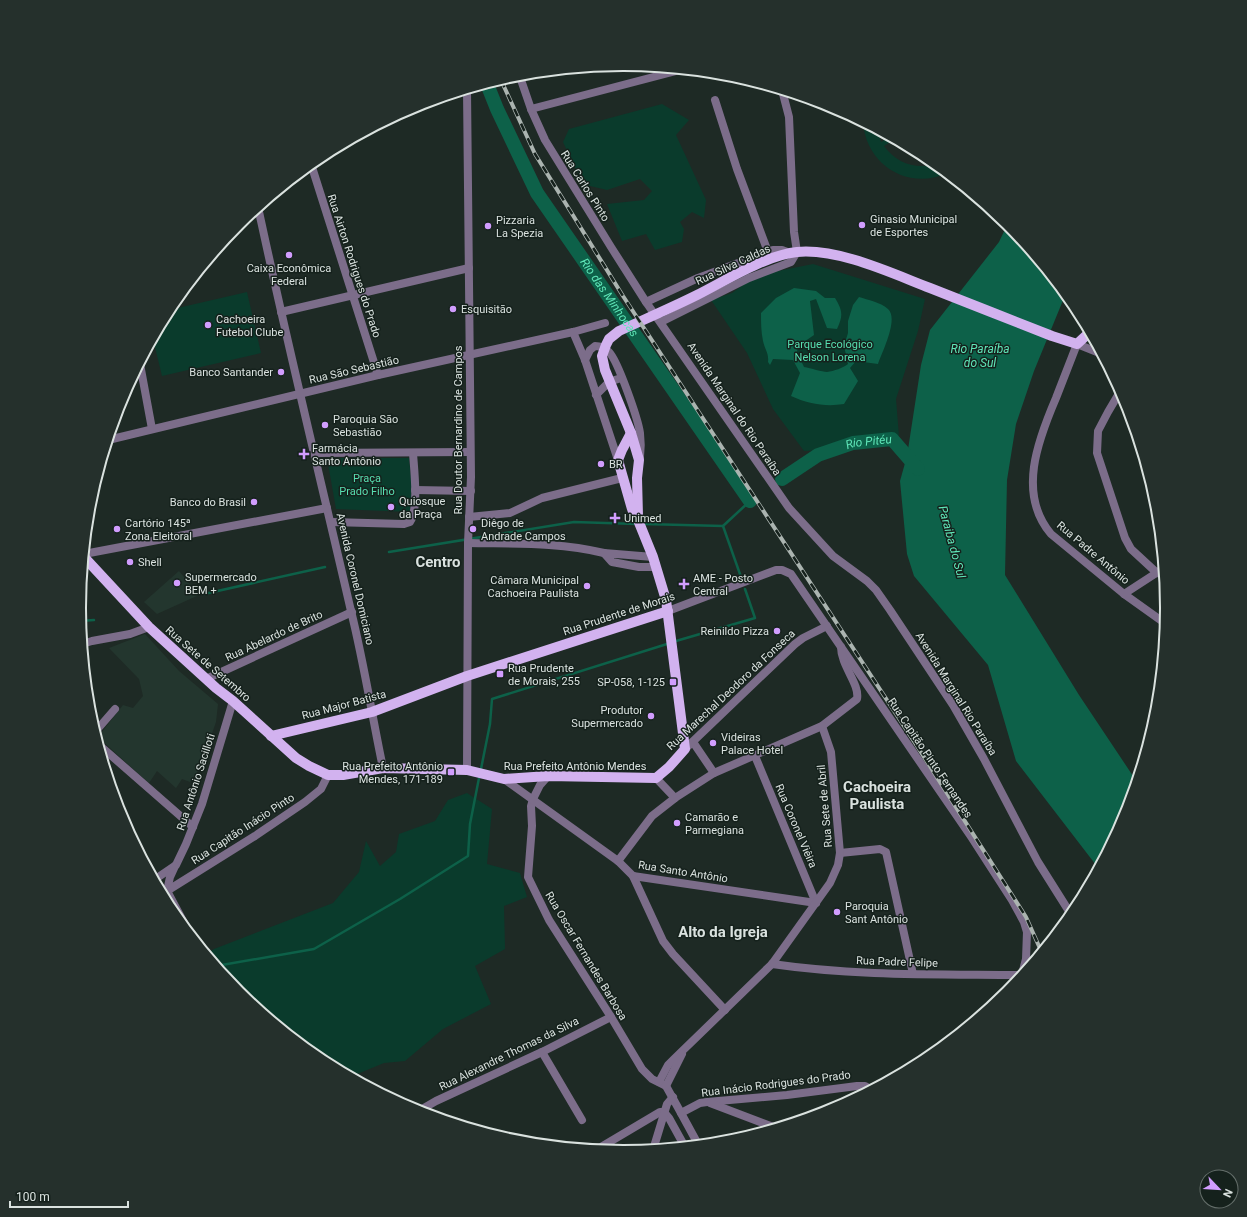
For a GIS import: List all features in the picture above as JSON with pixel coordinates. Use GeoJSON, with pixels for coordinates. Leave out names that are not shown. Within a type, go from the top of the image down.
{"type":"FeatureCollection","features":[{"type":"Feature","properties":{"kind":"main road","name":"Rua Silva Caldas"},"geometry":{"type":"LineString","coordinates":[[630,431],[605,370],[602,356],[606,345],[613,335],[696,296],[763,262],[793,253],[817,252],[863,263],[1052,336],[1077,344]]}},
{"type":"Feature","properties":{"kind":"main road"},"geometry":{"type":"LineString","coordinates":[[1077,344],[1086,336]]}},
{"type":"Feature","properties":{"kind":"main road"},"geometry":{"type":"LineString","coordinates":[[630,431],[638,463],[638,520]]}},
{"type":"Feature","properties":{"kind":"main road"},"geometry":{"type":"LineString","coordinates":[[630,431],[622,450],[619,464],[632,509],[638,520],[654,562],[666,600],[685,749]]}},
{"type":"Feature","properties":{"kind":"main road"},"geometry":{"type":"LineString","coordinates":[[619,464],[638,463]]}},
{"type":"Feature","properties":{"kind":"main road","name":"Rua Sete de Setembro"},"geometry":{"type":"LineString","coordinates":[[88,562],[149,627],[206,679],[303,763],[328,775]]}},
{"type":"Feature","properties":{"kind":"main road","name":"Rua Prudente de Morais"},"geometry":{"type":"LineString","coordinates":[[467,676],[668,611]]}},
{"type":"Feature","properties":{"kind":"main road","name":"Rua Major Batista"},"geometry":{"type":"LineString","coordinates":[[271,736],[372,712],[467,676]]}},
{"type":"Feature","properties":{"kind":"main road","name":"Rua Marechal Deodoro da Fonseca"},"geometry":{"type":"LineString","coordinates":[[656,778],[669,767],[685,749]]}},
{"type":"Feature","properties":{"kind":"main road","name":"Rua Prefeito Antônio Mendes"},"geometry":{"type":"LineString","coordinates":[[328,775],[343,775],[383,768],[467,770],[504,779],[548,776],[656,778]]}},
{"type":"Feature","properties":{"kind":"street"},"geometry":{"type":"LineString","coordinates":[[531,109],[668,73]]}},
{"type":"Feature","properties":{"kind":"street","name":"Rua Carlos Pinto"},"geometry":{"type":"LineString","coordinates":[[521,81],[544,140],[611,248],[646,302],[661,322]]}},
{"type":"Feature","properties":{"kind":"street","name":"Rua Doutor Bernardino de Campos"},"geometry":{"type":"LineString","coordinates":[[467,95],[471,491],[468,543],[467,770]]}},
{"type":"Feature","properties":{"kind":"street"},"geometry":{"type":"LineString","coordinates":[[661,322],[749,278],[791,262],[794,232],[789,117],[784,96]]}},
{"type":"Feature","properties":{"kind":"street"},"geometry":{"type":"LineString","coordinates":[[715,100],[737,169],[768,252]]}},
{"type":"Feature","properties":{"kind":"street","name":"Rua Airton Rodrigues do Prado"},"geometry":{"type":"LineString","coordinates":[[313,170],[378,375]]}},
{"type":"Feature","properties":{"kind":"street","name":"Avenida Coronel Domiciano"},"geometry":{"type":"LineString","coordinates":[[259,213],[299,394],[352,612],[383,768]]}},
{"type":"Feature","properties":{"kind":"street"},"geometry":{"type":"LineString","coordinates":[[646,302],[698,278],[776,249],[793,253]]}},
{"type":"Feature","properties":{"kind":"street"},"geometry":{"type":"LineString","coordinates":[[281,312],[469,268]]}},
{"type":"Feature","properties":{"kind":"street","name":"Avenida Marginal do Rio Paraíba"},"geometry":{"type":"LineString","coordinates":[[661,322],[789,508]]}},
{"type":"Feature","properties":{"kind":"street","name":"Rua São Sebastião"},"geometry":{"type":"LineString","coordinates":[[114,438],[378,375],[573,332],[605,323]]}},
{"type":"Feature","properties":{"kind":"street"},"geometry":{"type":"LineString","coordinates":[[573,332],[619,464]]}},
{"type":"Feature","properties":{"kind":"street"},"geometry":{"type":"LineString","coordinates":[[1077,344],[1095,351]]}},
{"type":"Feature","properties":{"kind":"street","name":"Rua Padre Antônio"},"geometry":{"type":"LineString","coordinates":[[1077,344],[1043,428],[1033,471],[1034,495],[1039,513],[1045,526],[1051,534],[1124,594],[1161,620]]}},
{"type":"Feature","properties":{"kind":"street"},"geometry":{"type":"LineString","coordinates":[[584,360],[595,346],[603,348],[612,355],[636,415],[641,444],[638,463]]}},
{"type":"Feature","properties":{"kind":"street"},"geometry":{"type":"LineString","coordinates":[[141,371],[152,429]]}},
{"type":"Feature","properties":{"kind":"street"},"geometry":{"type":"LineString","coordinates":[[596,395],[609,382],[622,378]]}},
{"type":"Feature","properties":{"kind":"street"},"geometry":{"type":"LineString","coordinates":[[1117,397],[1098,431],[1097,453],[1125,538],[1131,549],[1138,556],[1160,571]]}},
{"type":"Feature","properties":{"kind":"street"},"geometry":{"type":"LineString","coordinates":[[314,453],[470,452]]}},
{"type":"Feature","properties":{"kind":"street"},"geometry":{"type":"LineString","coordinates":[[331,522],[407,524],[413,518],[414,513],[415,490],[413,453]]}},
{"type":"Feature","properties":{"kind":"street"},"geometry":{"type":"LineString","coordinates":[[469,517],[510,513],[542,498],[622,478]]}},
{"type":"Feature","properties":{"kind":"street"},"geometry":{"type":"LineString","coordinates":[[415,490],[471,491]]}},
{"type":"Feature","properties":{"kind":"street"},"geometry":{"type":"LineString","coordinates":[[89,553],[327,508]]}},
{"type":"Feature","properties":{"kind":"street","name":"Avenida Marginal Rio Paraíba"},"geometry":{"type":"LineString","coordinates":[[789,508],[833,556],[876,590],[890,610],[952,705],[984,759],[1038,862],[1068,910]]}},
{"type":"Feature","properties":{"kind":"street"},"geometry":{"type":"LineString","coordinates":[[468,543],[541,543],[582,547],[604,553],[654,562]]}},
{"type":"Feature","properties":{"kind":"street","name":"Rua Prudente de Morais"},"geometry":{"type":"LineString","coordinates":[[668,611],[776,570]]}},
{"type":"Feature","properties":{"kind":"street","name":"Rua Capitão Pinto Fernandes"},"geometry":{"type":"LineString","coordinates":[[776,570],[787,571],[791,574],[972,838],[1012,900],[1024,922],[1027,932],[1026,959],[1023,968]]}},
{"type":"Feature","properties":{"kind":"street"},"geometry":{"type":"LineString","coordinates":[[1124,594],[1160,571]]}},
{"type":"Feature","properties":{"kind":"street","name":"Rua Abelardo de Brito"},"geometry":{"type":"LineString","coordinates":[[206,679],[352,612]]}},
{"type":"Feature","properties":{"kind":"street","name":"Rua Marechal Deodoro da Fonseca"},"geometry":{"type":"LineString","coordinates":[[685,749],[795,644],[803,638],[827,626]]}},
{"type":"Feature","properties":{"kind":"street"},"geometry":{"type":"LineString","coordinates":[[87,643],[130,634],[149,627]]}},
{"type":"Feature","properties":{"kind":"street"},"geometry":{"type":"LineString","coordinates":[[618,861],[652,816],[675,798],[714,773],[822,726],[857,699],[858,693],[856,686],[843,661],[841,646]]}},
{"type":"Feature","properties":{"kind":"street","name":"Rua Antônio Sacilloti"},"geometry":{"type":"LineString","coordinates":[[165,889],[186,844],[210,782],[233,701]]}},
{"type":"Feature","properties":{"kind":"street"},"geometry":{"type":"LineString","coordinates":[[99,727],[115,709]]}},
{"type":"Feature","properties":{"kind":"street","name":"Rua Sete de Abril"},"geometry":{"type":"LineString","coordinates":[[663,1084],[668,1065],[772,964],[830,884],[838,865],[840,853],[831,752],[822,726]]}},
{"type":"Feature","properties":{"kind":"street"},"geometry":{"type":"LineString","coordinates":[[693,742],[714,773]]}},
{"type":"Feature","properties":{"kind":"street"},"geometry":{"type":"LineString","coordinates":[[105,750],[193,827]]}},
{"type":"Feature","properties":{"kind":"street","name":"Rua Coronel Viêira"},"geometry":{"type":"LineString","coordinates":[[755,756],[816,903]]}},
{"type":"Feature","properties":{"kind":"street","name":"Rua Capitão Inácio Pinto"},"geometry":{"type":"LineString","coordinates":[[167,890],[255,836],[305,802],[321,789],[328,775]]}},
{"type":"Feature","properties":{"kind":"street","name":"Rua Oscar Fernandes Barbosa"},"geometry":{"type":"LineString","coordinates":[[548,776],[540,784],[531,806],[532,826],[528,877],[549,920],[611,1017],[642,1069],[652,1079],[663,1084]]}},
{"type":"Feature","properties":{"kind":"street"},"geometry":{"type":"LineString","coordinates":[[656,778],[675,798]]}},
{"type":"Feature","properties":{"kind":"street","name":"Rua Santo Antônio"},"geometry":{"type":"LineString","coordinates":[[504,779],[618,861],[633,876],[816,903]]}},
{"type":"Feature","properties":{"kind":"street"},"geometry":{"type":"LineString","coordinates":[[840,853],[880,849],[886,852],[913,974]]}},
{"type":"Feature","properties":{"kind":"street"},"geometry":{"type":"LineString","coordinates":[[158,877],[176,865]]}},
{"type":"Feature","properties":{"kind":"street"},"geometry":{"type":"LineString","coordinates":[[633,876],[663,941],[673,954],[725,1010]]}},
{"type":"Feature","properties":{"kind":"street","name":"Rua Padre Felipe"},"geometry":{"type":"LineString","coordinates":[[772,964],[801,968],[913,974],[1016,976]]}},
{"type":"Feature","properties":{"kind":"street","name":"Rua Alexandre Thomas da Silva"},"geometry":{"type":"LineString","coordinates":[[425,1107],[542,1052],[611,1017]]}},
{"type":"Feature","properties":{"kind":"street"},"geometry":{"type":"LineString","coordinates":[[542,1052],[582,1120]]}},
{"type":"Feature","properties":{"kind":"street"},"geometry":{"type":"LineString","coordinates":[[663,1084],[673,1097],[696,1141]]}},
{"type":"Feature","properties":{"kind":"street","name":"Rua Inácio Rodrigues do Prado"},"geometry":{"type":"LineString","coordinates":[[681,1113],[700,1103],[707,1102],[787,1095],[857,1086],[868,1087]]}},
{"type":"Feature","properties":{"kind":"street"},"geometry":{"type":"LineString","coordinates":[[654,1145],[667,1104],[673,1097]]}},
{"type":"Feature","properties":{"kind":"street"},"geometry":{"type":"LineString","coordinates":[[707,1102],[770,1126]]}},
{"type":"Feature","properties":{"kind":"street"},"geometry":{"type":"LineString","coordinates":[[603,1145],[658,1112],[664,1112],[670,1118],[683,1142]]}},
{"type":"Feature","properties":{"kind":"shaded area","name":"Supermercado BEM +"},"geometry":{"type":"Polygon","coordinates":[[[179,571],[199,595],[157,614],[144,602],[179,571]]]}},
{"type":"Feature","properties":{"kind":"shaded area"},"geometry":{"type":"Polygon","coordinates":[[[145,634],[179,671],[218,704],[216,722],[200,768],[190,782],[182,779],[176,788],[157,771],[149,783],[102,741],[101,734],[123,705],[133,708],[143,696],[139,679],[109,648],[145,634]]]}},
{"type":"Feature","properties":{"kind":"green space"},"geometry":{"type":"Polygon","coordinates":[[[662,104],[689,120],[676,135],[706,200],[704,218],[692,212],[680,222],[684,229],[682,242],[655,250],[646,234],[622,241],[607,204],[644,200],[652,191],[640,179],[607,190],[586,185],[575,168],[563,142],[569,129],[662,104]]]}},
{"type":"Feature","properties":{"kind":"green space"},"geometry":{"type":"Polygon","coordinates":[[[864,128],[879,136],[881,142],[886,139],[890,142],[884,146],[900,161],[907,164],[928,166],[941,175],[933,178],[918,179],[904,176],[892,170],[881,162],[872,151],[866,137],[864,128]]]}},
{"type":"Feature","properties":{"kind":"green space","name":"Parque Ecológico Nelson Lorena"},"geometry":{"type":"Polygon","coordinates":[[[813,264],[925,299],[918,331],[896,399],[899,436],[868,442],[846,449],[804,451],[773,409],[747,353],[711,300],[732,293],[750,280],[768,273],[813,264]]]}},
{"type":"Feature","properties":{"kind":"green space","name":"Cachoeira Futebol Clube"},"geometry":{"type":"Polygon","coordinates":[[[247,292],[261,353],[162,376],[155,346],[179,308],[247,292]]]}},
{"type":"Feature","properties":{"kind":"green space","name":"Praça Prado Filho"},"geometry":{"type":"Polygon","coordinates":[[[327,458],[409,458],[412,486],[410,512],[336,509],[327,458]]]}},
{"type":"Feature","properties":{"kind":"green space"},"geometry":{"type":"Polygon","coordinates":[[[467,793],[492,809],[487,864],[520,873],[527,897],[504,906],[505,949],[475,966],[491,1004],[443,1029],[405,1061],[384,1063],[356,1075],[296,1035],[269,1013],[243,989],[210,952],[333,903],[359,872],[366,841],[380,866],[396,852],[399,834],[435,821],[448,800],[467,793]]]}},
{"type":"Feature","properties":{"kind":"water","name":"Rio Paraíba do Sul"},"geometry":{"type":"Polygon","coordinates":[[[1005,229],[1028,254],[1063,300],[1034,371],[1016,424],[1007,480],[1005,575],[1079,695],[1133,777],[1120,814],[1096,865],[1016,761],[988,665],[914,576],[907,554],[900,481],[907,456],[921,365],[930,330],[999,242],[1005,229]]]}},
{"type":"Feature","properties":{"kind":"water"},"geometry":{"type":"Polygon","coordinates":[[[794,288],[816,291],[825,298],[835,298],[841,310],[841,317],[837,329],[827,328],[816,299],[810,301],[814,335],[798,346],[797,352],[804,367],[827,372],[844,367],[848,364],[844,346],[848,333],[848,321],[853,305],[859,297],[881,305],[888,309],[891,314],[892,320],[889,336],[878,364],[856,361],[850,368],[858,381],[844,404],[817,404],[791,396],[800,373],[793,360],[773,359],[770,365],[768,362],[762,338],[761,313],[776,298],[794,288]]]}},
{"type":"Feature","properties":{"kind":"waterway","name":"Rio das Minhocas"},"geometry":{"type":"LineString","coordinates":[[489,88],[537,193],[750,501]]}},
{"type":"Feature","properties":{"kind":"waterway","name":"Rio Pitéu"},"geometry":{"type":"LineString","coordinates":[[782,479],[818,455],[853,443],[892,439],[918,469]]}},
{"type":"Feature","properties":{"kind":"waterway"},"geometry":{"type":"LineString","coordinates":[[644,524],[723,526],[750,501]]}},
{"type":"Feature","properties":{"kind":"waterway"},"geometry":{"type":"LineString","coordinates":[[389,552],[574,522],[637,524]]}},
{"type":"Feature","properties":{"kind":"waterway"},"geometry":{"type":"LineString","coordinates":[[723,526],[741,577]]}},
{"type":"Feature","properties":{"kind":"waterway"},"geometry":{"type":"LineString","coordinates":[[204,594],[325,567]]}},
{"type":"Feature","properties":{"kind":"waterway"},"geometry":{"type":"LineString","coordinates":[[676,641],[755,618],[745,589]]}},
{"type":"Feature","properties":{"kind":"waterway"},"geometry":{"type":"LineString","coordinates":[[86,621],[94,620]]}},
{"type":"Feature","properties":{"kind":"waterway"},"geometry":{"type":"LineString","coordinates":[[481,769],[490,724],[492,699],[667,644]]}},
{"type":"Feature","properties":{"kind":"waterway"},"geometry":{"type":"LineString","coordinates":[[221,965],[314,949],[400,899],[468,856],[470,824],[479,778]]}},
{"type":"Feature","properties":{"kind":"railway"},"geometry":{"type":"LineString","coordinates":[[503,85],[535,154],[623,296],[917,746],[1026,917],[1040,948]]}},
{"type":"Feature","properties":{"kind":"place","name":"Ginasio Municipal de Esportes"},"geometry":{"type":"Point","coordinates":[862,225]}},
{"type":"Feature","properties":{"kind":"place","name":"Pizzaria La Spezia"},"geometry":{"type":"Point","coordinates":[488,226]}},
{"type":"Feature","properties":{"kind":"place","name":"Caixa Econômica Federal"},"geometry":{"type":"Point","coordinates":[289,255]}},
{"type":"Feature","properties":{"kind":"place","name":"Esquisitão"},"geometry":{"type":"Point","coordinates":[453,309]}},
{"type":"Feature","properties":{"kind":"place","name":"Cachoeira Futebol Clube"},"geometry":{"type":"Point","coordinates":[208,325]}},
{"type":"Feature","properties":{"kind":"place","name":"Banco Santander"},"geometry":{"type":"Point","coordinates":[281,372]}},
{"type":"Feature","properties":{"kind":"place","name":"Paroquia São Sebastião"},"geometry":{"type":"Point","coordinates":[325,425]}},
{"type":"Feature","properties":{"kind":"place","name":"Farmácia Santo Antônio"},"geometry":{"type":"Point","coordinates":[304,454]}},
{"type":"Feature","properties":{"kind":"place","name":"BR"},"geometry":{"type":"Point","coordinates":[601,464]}},
{"type":"Feature","properties":{"kind":"place","name":"Banco do Brasil"},"geometry":{"type":"Point","coordinates":[254,502]}},
{"type":"Feature","properties":{"kind":"place","name":"Quiosque da Praça"},"geometry":{"type":"Point","coordinates":[391,507]}},
{"type":"Feature","properties":{"kind":"place","name":"Unimed"},"geometry":{"type":"Point","coordinates":[615,518]}},
{"type":"Feature","properties":{"kind":"place","name":"Cartório 145ª Zona Eleitoral"},"geometry":{"type":"Point","coordinates":[117,529]}},
{"type":"Feature","properties":{"kind":"place","name":"Diêgo de Andrade Campos"},"geometry":{"type":"Point","coordinates":[473,529]}},
{"type":"Feature","properties":{"kind":"place","name":"Shell"},"geometry":{"type":"Point","coordinates":[130,562]}},
{"type":"Feature","properties":{"kind":"place","name":"Supermercado BEM +"},"geometry":{"type":"Point","coordinates":[177,583]}},
{"type":"Feature","properties":{"kind":"place","name":"AME - Posto Central"},"geometry":{"type":"Point","coordinates":[684,584]}},
{"type":"Feature","properties":{"kind":"place","name":"Câmara Municipal Cachoeira Paulista"},"geometry":{"type":"Point","coordinates":[587,586]}},
{"type":"Feature","properties":{"kind":"place","name":"Reinildo Pizza"},"geometry":{"type":"Point","coordinates":[777,631]}},
{"type":"Feature","properties":{"kind":"place","name":"Rua Prudente de Morais, 255"},"geometry":{"type":"Point","coordinates":[500,674]}},
{"type":"Feature","properties":{"kind":"place","name":"SP-058, 1-125"},"geometry":{"type":"Point","coordinates":[673,682]}},
{"type":"Feature","properties":{"kind":"place","name":"Produtor Supermercado"},"geometry":{"type":"Point","coordinates":[651,716]}},
{"type":"Feature","properties":{"kind":"place","name":"Videiras Palace Hotel"},"geometry":{"type":"Point","coordinates":[713,743]}},
{"type":"Feature","properties":{"kind":"place","name":"Rua Prefeito Antônio Mendes, 171-189"},"geometry":{"type":"Point","coordinates":[451,772]}},
{"type":"Feature","properties":{"kind":"place","name":"Camarão e Parmegiana"},"geometry":{"type":"Point","coordinates":[677,823]}},
{"type":"Feature","properties":{"kind":"place","name":"Paroquia Sant Antônio"},"geometry":{"type":"Point","coordinates":[837,912]}},
{"type":"Feature","properties":{"kind":"district","name":"Centro"},"geometry":{"type":"Point","coordinates":[438,562]}},
{"type":"Feature","properties":{"kind":"district","name":"Cachoeira Paulista"},"geometry":{"type":"Point","coordinates":[877,796]}},
{"type":"Feature","properties":{"kind":"district","name":"Alto da Igreja"},"geometry":{"type":"Point","coordinates":[723,932]}},
{"type":"Feature","properties":{"kind":"water label","name":"Paraiba do Sul"},"geometry":{"type":"Point","coordinates":[952,542]}}]}
